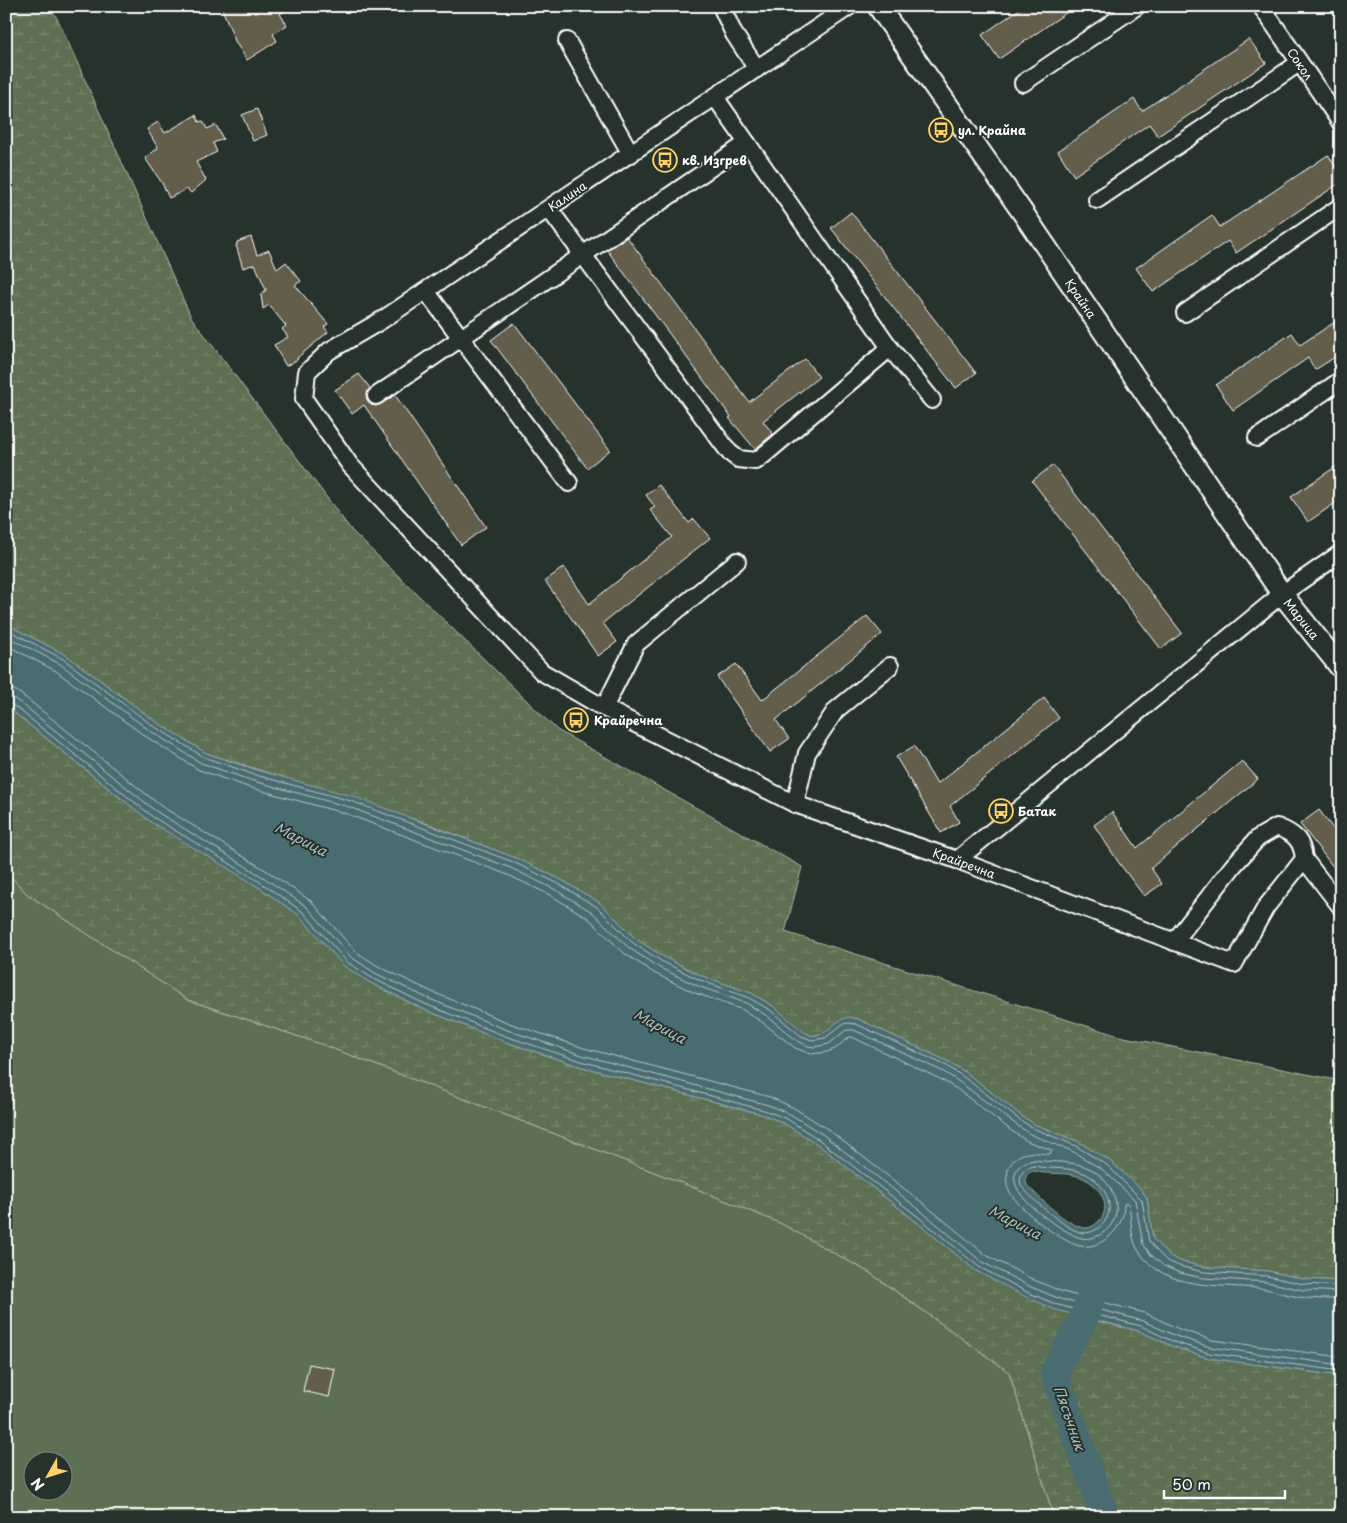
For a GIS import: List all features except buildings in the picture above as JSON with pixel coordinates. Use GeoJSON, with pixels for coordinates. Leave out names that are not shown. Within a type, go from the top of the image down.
{"type":"FeatureCollection","features":[{"type":"Feature","properties":{"kind":"street"},"geometry":{"type":"LineString","coordinates":[[721,6],[734,34],[757,69]]}},
{"type":"Feature","properties":{"kind":"street","name":"Калина"},"geometry":{"type":"LineString","coordinates":[[304,398],[307,372],[329,351],[382,320],[426,291],[850,6]]}},
{"type":"Feature","properties":{"kind":"street","name":"Крайна"},"geometry":{"type":"LineString","coordinates":[[878,6],[1017,205],[1282,594]]}},
{"type":"Feature","properties":{"kind":"street"},"geometry":{"type":"LineString","coordinates":[[1023,83],[1138,6]]}},
{"type":"Feature","properties":{"kind":"street","name":"Сокол"},"geometry":{"type":"LineString","coordinates":[[1261,6],[1341,122]]}},
{"type":"Feature","properties":{"kind":"street"},"geometry":{"type":"LineString","coordinates":[[567,41],[631,154]]}},
{"type":"Feature","properties":{"kind":"street"},"geometry":{"type":"LineString","coordinates":[[1097,200],[1299,63]]}},
{"type":"Feature","properties":{"kind":"street"},"geometry":{"type":"LineString","coordinates":[[715,97],[890,348],[932,400]]}},
{"type":"Feature","properties":{"kind":"street"},"geometry":{"type":"LineString","coordinates":[[376,396],[747,142]]}},
{"type":"Feature","properties":{"kind":"street"},"geometry":{"type":"LineString","coordinates":[[1185,313],[1341,206]]}},
{"type":"Feature","properties":{"kind":"street"},"geometry":{"type":"LineString","coordinates":[[549,209],[729,452],[738,460],[756,461],[890,348]]}},
{"type":"Feature","properties":{"kind":"street"},"geometry":{"type":"LineString","coordinates":[[426,291],[569,483]]}},
{"type":"Feature","properties":{"kind":"street"},"geometry":{"type":"LineString","coordinates":[[1257,438],[1341,380]]}},
{"type":"Feature","properties":{"kind":"street","name":"Крайречна"},"geometry":{"type":"LineString","coordinates":[[304,398],[350,465],[542,672],[604,708],[795,804],[957,860],[1234,964],[1266,907],[1304,859]]}},
{"type":"Feature","properties":{"kind":"street"},"geometry":{"type":"LineString","coordinates":[[957,860],[1282,594],[1341,553]]}},
{"type":"Feature","properties":{"kind":"street"},"geometry":{"type":"LineString","coordinates":[[604,708],[636,644],[737,561]]}},
{"type":"Feature","properties":{"kind":"street","name":"Марица"},"geometry":{"type":"LineString","coordinates":[[1282,594],[1341,668]]}},
{"type":"Feature","properties":{"kind":"street"},"geometry":{"type":"LineString","coordinates":[[795,804],[807,753],[836,710],[890,666]]}},
{"type":"Feature","properties":{"kind":"street"},"geometry":{"type":"LineString","coordinates":[[1174,942],[1233,866],[1258,838],[1277,827],[1289,832],[1302,844],[1304,859],[1341,907]]}},
{"type":"Feature","properties":{"kind":"green space"},"geometry":{"type":"Polygon","coordinates":[[[6,6],[50,6],[60,24],[191,317],[352,531],[557,730],[802,867],[785,932],[1119,1036],[1341,1081],[1341,1281],[1304,1279],[1268,1271],[1205,1267],[1183,1262],[1169,1256],[1153,1239],[1147,1198],[1140,1188],[1110,1161],[1077,1141],[1036,1125],[949,1062],[858,1019],[812,1036],[802,1031],[773,1006],[751,993],[702,976],[664,957],[636,939],[600,903],[560,879],[515,858],[426,823],[206,753],[155,721],[66,655],[6,624],[6,6]]]}},
{"type":"Feature","properties":{"kind":"green space"},"geometry":{"type":"Polygon","coordinates":[[[6,706],[123,800],[257,886],[300,916],[344,966],[369,982],[423,1009],[503,1041],[579,1066],[765,1115],[785,1124],[816,1143],[976,1271],[1084,1318],[1139,1331],[1172,1346],[1208,1358],[1341,1376],[1341,1517],[1054,1517],[1009,1372],[870,1273],[782,1224],[680,1182],[321,1044],[188,1000],[27,894],[6,871],[6,706]]]}},
{"type":"Feature","properties":{"kind":"green space"},"geometry":{"type":"Polygon","coordinates":[[[6,871],[27,894],[188,1000],[321,1044],[680,1182],[782,1224],[870,1273],[1009,1372],[1054,1517],[6,1517],[6,871]]]}},
{"type":"Feature","properties":{"kind":"water"},"geometry":{"type":"Polygon","coordinates":[[[6,624],[66,655],[155,721],[206,753],[253,769],[352,796],[516,858],[560,879],[600,903],[636,939],[664,957],[702,976],[751,993],[773,1006],[803,1031],[812,1036],[824,1033],[840,1020],[848,1017],[858,1019],[949,1062],[1036,1125],[1077,1141],[1110,1161],[1140,1188],[1147,1198],[1153,1239],[1169,1256],[1183,1262],[1205,1267],[1268,1271],[1304,1279],[1341,1281],[1341,1376],[1208,1358],[1172,1346],[1139,1331],[1056,1310],[976,1271],[816,1143],[785,1124],[765,1115],[579,1066],[503,1041],[423,1009],[369,982],[344,966],[300,916],[257,886],[151,822],[6,706],[6,624]],[[1034,1171],[1027,1174],[1027,1185],[1054,1211],[1071,1223],[1085,1228],[1093,1226],[1103,1216],[1105,1204],[1103,1199],[1097,1188],[1087,1180],[1074,1175],[1034,1171]]]}},
{"type":"Feature","properties":{"kind":"waterway","name":"Пясъчник"},"geometry":{"type":"LineString","coordinates":[[1097,1280],[1084,1318],[1054,1372],[1105,1517]]}},
{"type":"Feature","properties":{"kind":"place","name":"ул. Крайна"},"geometry":{"type":"Point","coordinates":[941,130]}},
{"type":"Feature","properties":{"kind":"place","name":"кв. Изгрев"},"geometry":{"type":"Point","coordinates":[665,160]}},
{"type":"Feature","properties":{"kind":"place","name":"Крайречна"},"geometry":{"type":"Point","coordinates":[576,720]}},
{"type":"Feature","properties":{"kind":"place","name":"Батак"},"geometry":{"type":"Point","coordinates":[1001,811]}}]}
